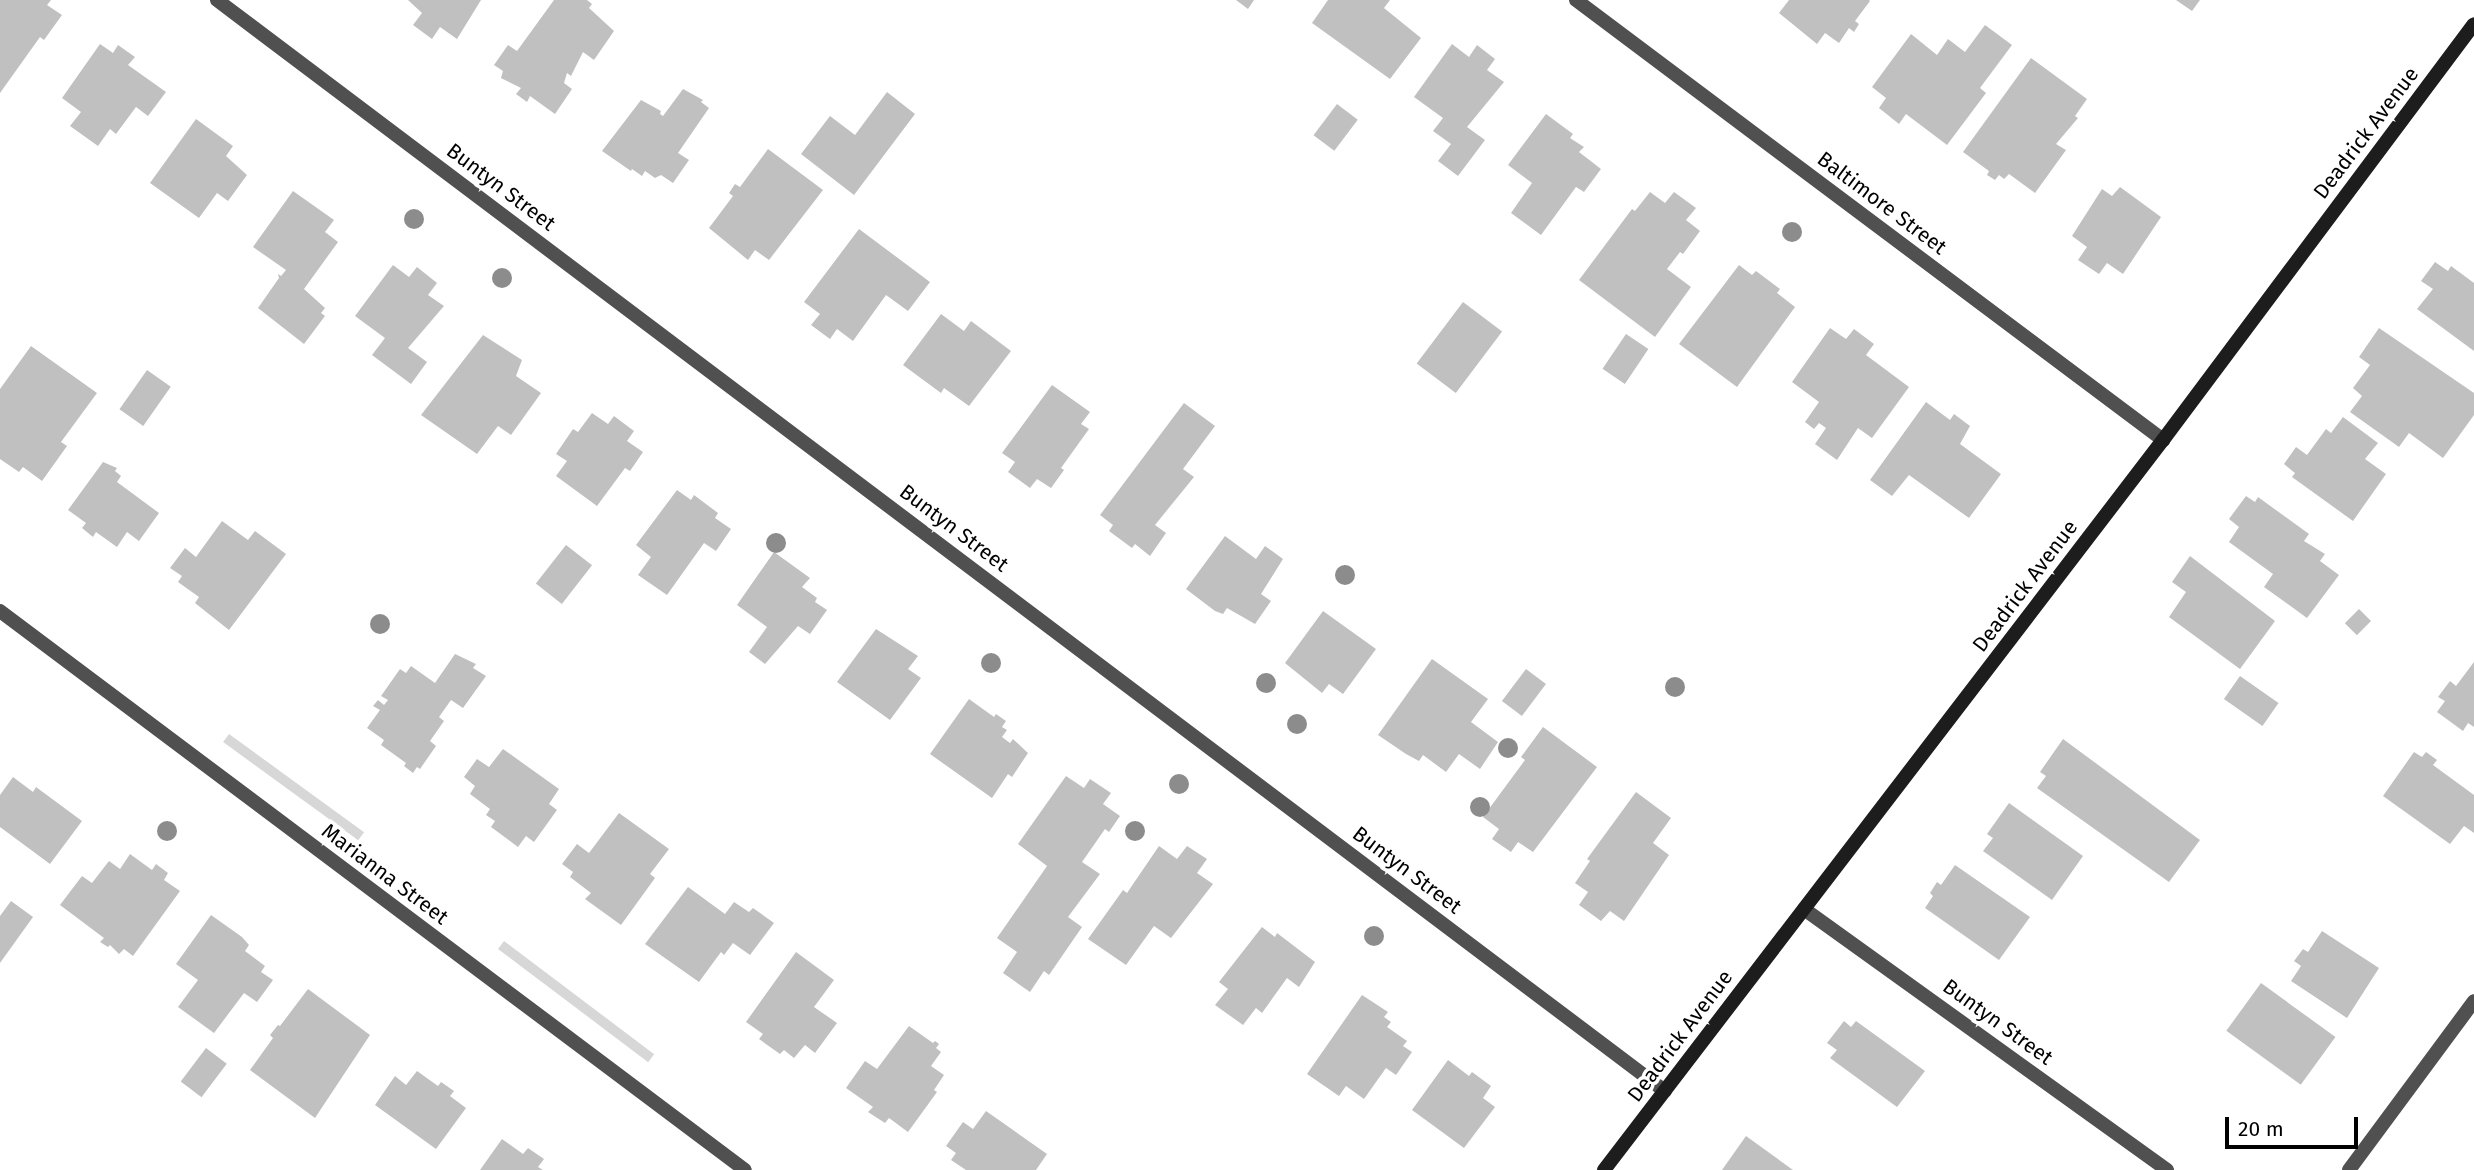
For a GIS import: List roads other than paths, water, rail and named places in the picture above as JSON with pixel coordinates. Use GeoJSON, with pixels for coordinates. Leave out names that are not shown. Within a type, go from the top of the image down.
{"type":"FeatureCollection","features":[{"type":"Feature","properties":{"kind":"street","name":"Buntyn Street"},"geometry":{"type":"LineString","coordinates":[[218,0],[1665,1091]]}},
{"type":"Feature","properties":{"kind":"street","name":"Baltimore Street"},"geometry":{"type":"LineString","coordinates":[[1576,0],[2163,440]]}},
{"type":"Feature","properties":{"kind":"street","name":"Deadrick Avenue"},"geometry":{"type":"LineString","coordinates":[[1604,1170],[2163,440],[2474,24]]}},
{"type":"Feature","properties":{"kind":"street","name":"Marianna Street"},"geometry":{"type":"LineString","coordinates":[[0,611],[745,1170]]}},
{"type":"Feature","properties":{"kind":"street","name":"Buntyn Street"},"geometry":{"type":"LineString","coordinates":[[1804,909],[2166,1170]]}},
{"type":"Feature","properties":{"kind":"street"},"geometry":{"type":"LineString","coordinates":[[2349,1170],[2474,1002]]}}]}
